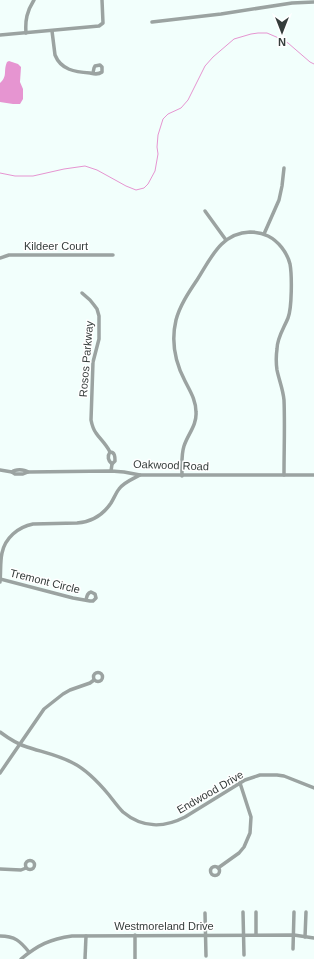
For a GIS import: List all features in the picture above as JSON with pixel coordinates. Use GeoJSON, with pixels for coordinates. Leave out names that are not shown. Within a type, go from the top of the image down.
{"type":"FeatureCollection","features":[{"type":"Feature","properties":{"kind":"street"},"geometry":{"type":"LineString","coordinates":[[26,33],[26,18],[30,6],[34,0]]}},
{"type":"Feature","properties":{"kind":"street"},"geometry":{"type":"LineString","coordinates":[[0,35],[96,27],[102,25],[102,0]]}},
{"type":"Feature","properties":{"kind":"street"},"geometry":{"type":"LineString","coordinates":[[152,22],[220,14],[292,2],[314,2]]}},
{"type":"Feature","properties":{"kind":"street"},"geometry":{"type":"LineString","coordinates":[[52,31],[54,55],[62,66],[71,71],[93,73]]}},
{"type":"Feature","properties":{"kind":"street"},"geometry":{"type":"LineString","coordinates":[[264,234],[279,200],[284,168]]}},
{"type":"Feature","properties":{"kind":"street"},"geometry":{"type":"LineString","coordinates":[[205,211],[226,240]]}},
{"type":"Feature","properties":{"kind":"street"},"geometry":{"type":"LineString","coordinates":[[182,476],[183,450],[195,423],[196,413],[193,397],[181,374],[175,356],[175,324],[185,299],[214,253],[226,240],[245,232],[264,234],[272,238],[282,247],[288,258],[290,270],[290,310],[278,342],[276,358],[277,371],[282,386],[284,400],[284,475]]}},
{"type":"Feature","properties":{"kind":"street","name":"Kildeer Court"},"geometry":{"type":"LineString","coordinates":[[0,258],[9,255],[114,255]]}},
{"type":"Feature","properties":{"kind":"street","name":"Rosos Parkway"},"geometry":{"type":"LineString","coordinates":[[82,293],[97,309],[99,316],[99,339],[93,362],[91,420],[96,433],[115,457],[111,471]]}},
{"type":"Feature","properties":{"kind":"street","name":"Rosos Parkway"},"geometry":{"type":"LineString","coordinates":[[110,452],[108,454],[108,458],[109,462],[112,464]]}},
{"type":"Feature","properties":{"kind":"street","name":"Oakwood Road"},"geometry":{"type":"LineString","coordinates":[[0,470],[12,472],[14,474],[23,474],[28,472],[111,471],[140,475],[182,476],[314,475]]}},
{"type":"Feature","properties":{"kind":"street"},"geometry":{"type":"LineString","coordinates":[[0,582],[1,558],[4,546],[12,534],[33,524],[77,523],[91,520],[105,510],[118,490],[125,483],[140,475]]}},
{"type":"Feature","properties":{"kind":"street","name":"Tremont Circle"},"geometry":{"type":"LineString","coordinates":[[0,579],[59,595],[86,600]]}},
{"type":"Feature","properties":{"kind":"street"},"geometry":{"type":"LineString","coordinates":[[0,773],[40,714],[56,699],[70,690],[90,683],[94,680]]}},
{"type":"Feature","properties":{"kind":"street","name":"Endwood Drive"},"geometry":{"type":"LineString","coordinates":[[0,732],[14,742],[26,747],[57,755],[72,762],[91,775],[122,811],[141,823],[158,825],[178,821],[245,780],[260,775],[276,775],[290,778],[314,788]]}},
{"type":"Feature","properties":{"kind":"street"},"geometry":{"type":"LineString","coordinates":[[218,868],[239,853],[244,847],[250,833],[251,817],[240,783]]}},
{"type":"Feature","properties":{"kind":"street"},"geometry":{"type":"LineString","coordinates":[[0,869],[21,870],[26,868]]}},
{"type":"Feature","properties":{"kind":"street"},"geometry":{"type":"LineString","coordinates":[[243,912],[244,955]]}},
{"type":"Feature","properties":{"kind":"street"},"geometry":{"type":"LineString","coordinates":[[256,912],[256,935]]}},
{"type":"Feature","properties":{"kind":"street"},"geometry":{"type":"LineString","coordinates":[[293,950],[294,912]]}},
{"type":"Feature","properties":{"kind":"street"},"geometry":{"type":"LineString","coordinates":[[305,937],[306,912]]}},
{"type":"Feature","properties":{"kind":"street"},"geometry":{"type":"LineString","coordinates":[[205,913],[206,956]]}},
{"type":"Feature","properties":{"kind":"street"},"geometry":{"type":"LineString","coordinates":[[135,935],[135,959]]}},
{"type":"Feature","properties":{"kind":"street","name":"Westmoreland Drive"},"geometry":{"type":"LineString","coordinates":[[21,959],[45,942],[72,936],[294,935],[314,938]]}},
{"type":"Feature","properties":{"kind":"street"},"geometry":{"type":"LineString","coordinates":[[0,936],[8,936],[17,940],[29,952]]}},
{"type":"Feature","properties":{"kind":"street"},"geometry":{"type":"LineString","coordinates":[[85,959],[86,936]]}},
{"type":"Feature","properties":{"kind":"shaded area"},"geometry":{"type":"Polygon","coordinates":[[[9,61],[18,64],[21,67],[20,82],[23,89],[23,99],[20,104],[0,102],[0,83],[5,76],[6,65],[9,61]]]}},
{"type":"Feature","properties":{"kind":"waterway"},"geometry":{"type":"LineString","coordinates":[[0,173],[15,176],[33,176],[85,166],[97,170],[136,190],[144,188],[155,171],[158,154],[158,135],[163,119],[168,114],[181,108],[188,100],[205,66],[234,39],[251,34],[267,33],[288,43],[314,64]]}}]}
